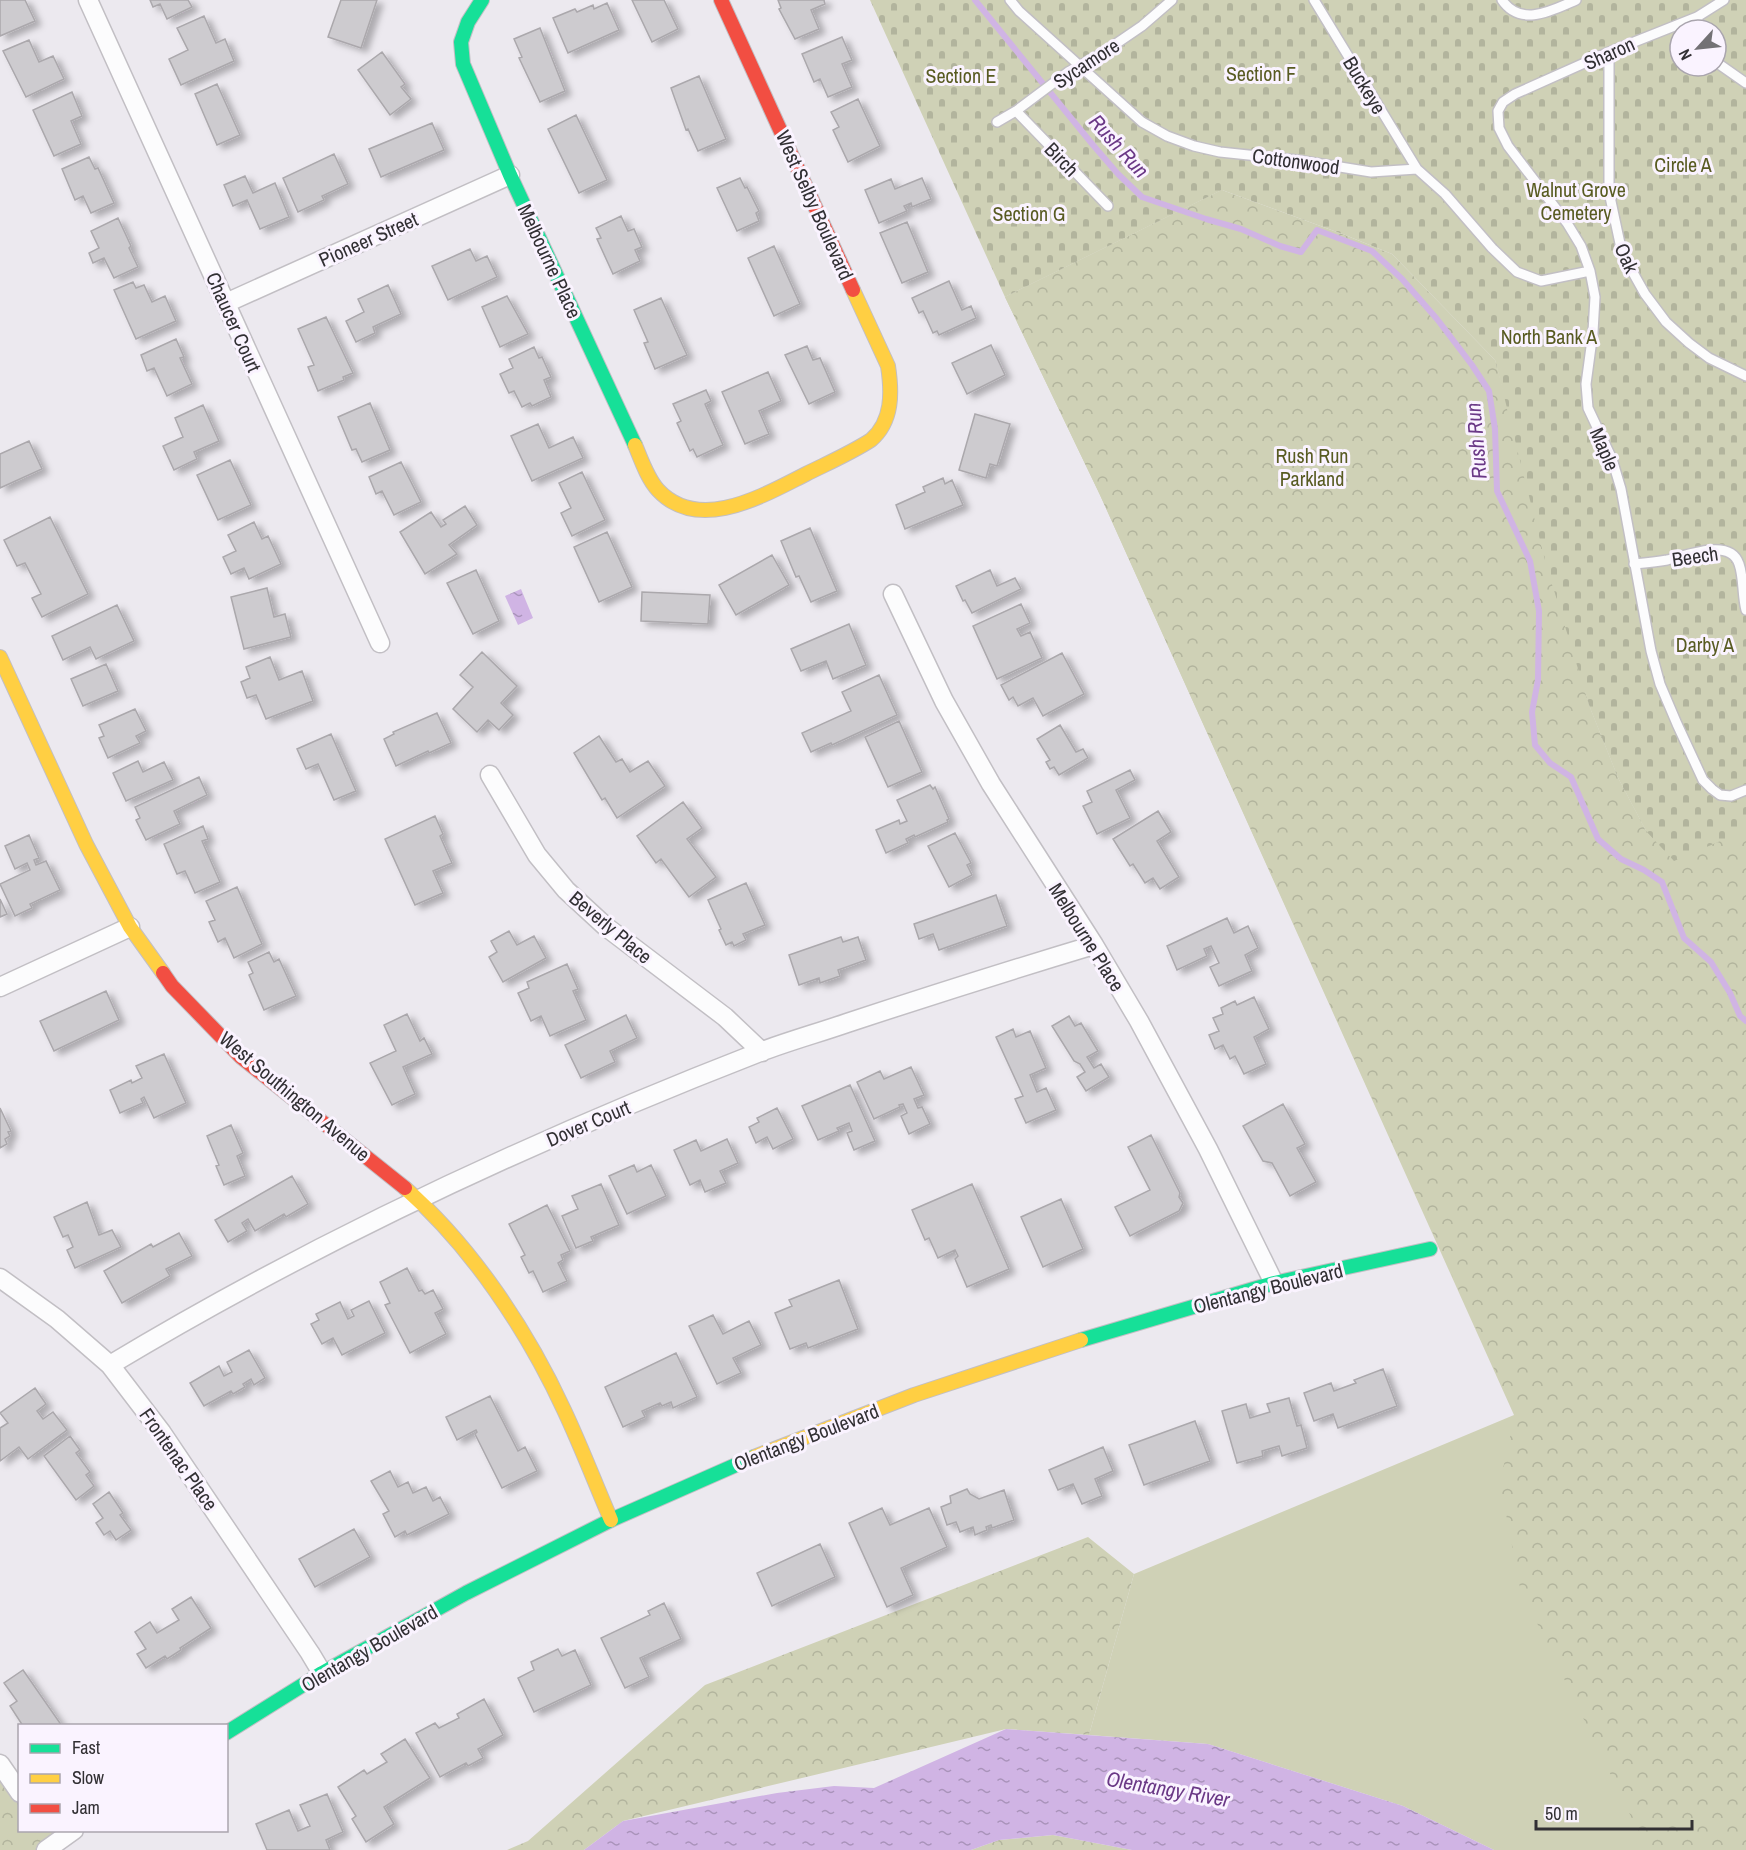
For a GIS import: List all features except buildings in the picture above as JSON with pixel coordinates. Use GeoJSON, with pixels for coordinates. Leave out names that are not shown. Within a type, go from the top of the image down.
{"type":"FeatureCollection","features":[{"type":"Feature","properties":{"kind":"street","name":"Chaucer Court"},"geometry":{"type":"LineString","coordinates":[[88,0],[380,643]]}},
{"type":"Feature","properties":{"kind":"street","name":"Melbourne Place"},"geometry":{"type":"LineString","coordinates":[[482,0],[468,22],[461,42],[463,64],[510,175],[644,465],[659,491],[685,507]]}},
{"type":"Feature","properties":{"kind":"street","name":"West Selby Boulevard"},"geometry":{"type":"LineString","coordinates":[[685,507],[710,512],[735,507],[831,462],[876,436],[888,414],[892,390],[888,366],[721,0]]}},
{"type":"Feature","properties":{"kind":"street","name":"Pioneer Street"},"geometry":{"type":"LineString","coordinates":[[226,303],[510,175]]}},
{"type":"Feature","properties":{"kind":"street","name":"Melbourne Place"},"geometry":{"type":"LineString","coordinates":[[893,594],[944,701],[979,763],[1094,945],[1139,1021],[1274,1283]]}},
{"type":"Feature","properties":{"kind":"street","name":"West Southington Avenue"},"geometry":{"type":"LineString","coordinates":[[0,657],[86,844],[130,927],[172,986],[241,1057],[378,1165],[417,1199],[456,1241],[504,1302],[536,1355],[564,1410],[611,1520]]}},
{"type":"Feature","properties":{"kind":"street","name":"Beverly Place"},"geometry":{"type":"LineString","coordinates":[[490,775],[537,855],[566,890],[605,926],[725,1017],[762,1052]]}},
{"type":"Feature","properties":{"kind":"street"},"geometry":{"type":"LineString","coordinates":[[0,987],[130,927]]}},
{"type":"Feature","properties":{"kind":"street","name":"Dover Court"},"geometry":{"type":"LineString","coordinates":[[110,1365],[250,1285],[417,1199],[508,1157],[762,1052],[917,999],[1094,945]]}},
{"type":"Feature","properties":{"kind":"street","name":"Olentangy Boulevard"},"geometry":{"type":"LineString","coordinates":[[228,1733],[322,1673],[466,1593],[611,1520],[740,1463],[914,1395],[1062,1346],[1274,1283],[1430,1250]]}},
{"type":"Feature","properties":{"kind":"street","name":"Frontenac Place"},"geometry":{"type":"LineString","coordinates":[[0,1278],[57,1319],[110,1365],[162,1433],[322,1673]]}},
{"type":"Feature","properties":{"kind":"street"},"geometry":{"type":"LineString","coordinates":[[0,1764],[18,1790]]}},
{"type":"Feature","properties":{"kind":"lane","name":"Cottonwood"},"geometry":{"type":"LineString","coordinates":[[1010,0],[1019,11],[1142,122],[1167,136],[1220,152],[1297,160],[1371,172],[1417,169]]}},
{"type":"Feature","properties":{"kind":"lane","name":"Sycamore"},"geometry":{"type":"LineString","coordinates":[[997,122],[1016,111],[1068,72],[1142,26],[1172,0]]}},
{"type":"Feature","properties":{"kind":"lane","name":"Buckeye"},"geometry":{"type":"LineString","coordinates":[[1314,0],[1417,169]]}},
{"type":"Feature","properties":{"kind":"lane"},"geometry":{"type":"LineString","coordinates":[[1502,0],[1510,8],[1530,16],[1544,14],[1576,0]]}},
{"type":"Feature","properties":{"kind":"lane","name":"Sharon"},"geometry":{"type":"LineString","coordinates":[[1498,111],[1503,102],[1515,94],[1609,52],[1698,17],[1724,0]]}},
{"type":"Feature","properties":{"kind":"lane","name":"Oak"},"geometry":{"type":"LineString","coordinates":[[1609,52],[1609,192],[1622,253],[1645,294],[1666,322],[1710,358],[1746,376]]}},
{"type":"Feature","properties":{"kind":"lane"},"geometry":{"type":"LineString","coordinates":[[1728,70],[1746,83]]}},
{"type":"Feature","properties":{"kind":"lane","name":"Birch"},"geometry":{"type":"LineString","coordinates":[[1016,111],[1108,206]]}},
{"type":"Feature","properties":{"kind":"lane","name":"Maple"},"geometry":{"type":"LineString","coordinates":[[1498,111],[1499,128],[1508,146],[1567,223],[1581,246],[1590,271],[1595,297],[1586,384],[1588,408],[1612,459],[1621,489],[1651,651],[1660,684],[1696,766],[1707,784],[1720,795],[1731,796],[1746,790]]}},
{"type":"Feature","properties":{"kind":"lane"},"geometry":{"type":"LineString","coordinates":[[1417,169],[1445,194],[1492,248],[1517,272],[1541,281],[1590,271]]}},
{"type":"Feature","properties":{"kind":"lane","name":"Beech"},"geometry":{"type":"LineString","coordinates":[[1634,564],[1666,560],[1703,551],[1728,551],[1736,557],[1740,565],[1746,610]]}},
{"type":"Feature","properties":{"kind":"green space","name":"Walnut Grove Cemetery"},"geometry":{"type":"Polygon","coordinates":[[[870,0],[1746,0],[1746,830],[1674,861],[1646,831],[1618,778],[1590,708],[1546,564],[1495,360],[1392,254],[1222,190],[1005,297],[870,0]]]}},
{"type":"Feature","properties":{"kind":"green space","name":"Rush Run Parkland"},"geometry":{"type":"Polygon","coordinates":[[[1222,190],[1495,360],[1590,708],[1618,778],[1646,831],[1674,861],[1746,1850],[1494,1850],[1403,1806],[1208,1744],[1089,1735],[1134,1574],[1514,1415],[1100,495],[1005,297],[1222,190]]]}},
{"type":"Feature","properties":{"kind":"green space","name":"Rush Run Parkland"},"geometry":{"type":"Polygon","coordinates":[[[1222,190],[1392,254],[1495,360],[1546,564],[1590,708],[1618,778],[1646,831],[1746,830],[1746,1850],[1653,1850],[1636,1827],[1520,1588],[1500,1482],[1515,1415],[1100,495],[1005,297],[1222,190]]]}},
{"type":"Feature","properties":{"kind":"green space"},"geometry":{"type":"Polygon","coordinates":[[[1088,1537],[1134,1574],[1089,1735],[1006,1729],[623,1821],[584,1850],[507,1850],[528,1841],[705,1685],[1088,1537]]]}},
{"type":"Feature","properties":{"kind":"green space"},"geometry":{"type":"Polygon","coordinates":[[[0,1758],[18,1784],[18,1832],[53,1832],[59,1840],[46,1850],[0,1850],[0,1758]]]}},
{"type":"Feature","properties":{"kind":"green space"},"geometry":{"type":"Polygon","coordinates":[[[1053,1835],[1132,1850],[971,1850],[999,1840],[1053,1835]]]}},
{"type":"Feature","properties":{"kind":"water"},"geometry":{"type":"Polygon","coordinates":[[[521,589],[533,618],[518,625],[505,596],[521,589]]]}},
{"type":"Feature","properties":{"kind":"water","name":"Olentangy River"},"geometry":{"type":"Polygon","coordinates":[[[1006,1729],[1208,1744],[1403,1806],[1494,1850],[1132,1850],[1053,1835],[999,1840],[971,1850],[584,1850],[623,1821],[777,1793],[834,1786],[874,1788],[1006,1729]]]}},
{"type":"Feature","properties":{"kind":"waterway","name":"Rush Run"},"geometry":{"type":"LineString","coordinates":[[975,0],[1093,145],[1142,197],[1241,229],[1280,246],[1301,252],[1317,230],[1372,251],[1402,279],[1437,319],[1472,365],[1489,391],[1495,429],[1497,491],[1530,561],[1539,611],[1538,680],[1532,712],[1535,745],[1550,763],[1571,777],[1598,839],[1621,859],[1662,882],[1684,938],[1711,962],[1730,993],[1740,1016],[1746,1021]]}},
{"type":"Feature","properties":{"kind":"traffic: fast"},"geometry":{"type":"LineString","coordinates":[[482,0],[468,22],[461,42],[463,64],[510,175],[635,445]]}},
{"type":"Feature","properties":{"kind":"traffic: fast"},"geometry":{"type":"LineString","coordinates":[[1081,1340],[1274,1283],[1430,1249]]}},
{"type":"Feature","properties":{"kind":"traffic: fast"},"geometry":{"type":"LineString","coordinates":[[228,1732],[322,1673],[466,1593],[611,1520],[754,1457]]}},
{"type":"Feature","properties":{"kind":"traffic: slow"},"geometry":{"type":"LineString","coordinates":[[635,445],[647,474],[658,490],[674,503],[693,509],[712,510],[752,500],[771,492],[871,440],[884,424],[887,415],[890,396],[888,366],[853,290]]}},
{"type":"Feature","properties":{"kind":"traffic: slow"},"geometry":{"type":"LineString","coordinates":[[0,657],[86,844],[130,927],[163,973]]}},
{"type":"Feature","properties":{"kind":"traffic: slow"},"geometry":{"type":"LineString","coordinates":[[405,1188],[453,1236],[496,1291],[515,1320],[564,1410],[611,1520]]}},
{"type":"Feature","properties":{"kind":"traffic: slow"},"geometry":{"type":"LineString","coordinates":[[754,1457],[914,1395],[1081,1340]]}},
{"type":"Feature","properties":{"kind":"traffic: jam"},"geometry":{"type":"LineString","coordinates":[[721,0],[853,290]]}},
{"type":"Feature","properties":{"kind":"traffic: jam"},"geometry":{"type":"LineString","coordinates":[[163,973],[172,986],[241,1057],[405,1188]]}},
{"type":"Feature","properties":{"kind":"park label","name":"Section F"},"geometry":{"type":"Point","coordinates":[1261,73]}},
{"type":"Feature","properties":{"kind":"park label","name":"Section E"},"geometry":{"type":"Point","coordinates":[961,75]}},
{"type":"Feature","properties":{"kind":"park label","name":"Circle A"},"geometry":{"type":"Point","coordinates":[1683,164]}},
{"type":"Feature","properties":{"kind":"park label","name":"Section G"},"geometry":{"type":"Point","coordinates":[1029,213]}},
{"type":"Feature","properties":{"kind":"park label","name":"North Bank A"},"geometry":{"type":"Point","coordinates":[1549,336]}},
{"type":"Feature","properties":{"kind":"park label","name":"Darby A"},"geometry":{"type":"Point","coordinates":[1705,644]}}]}
